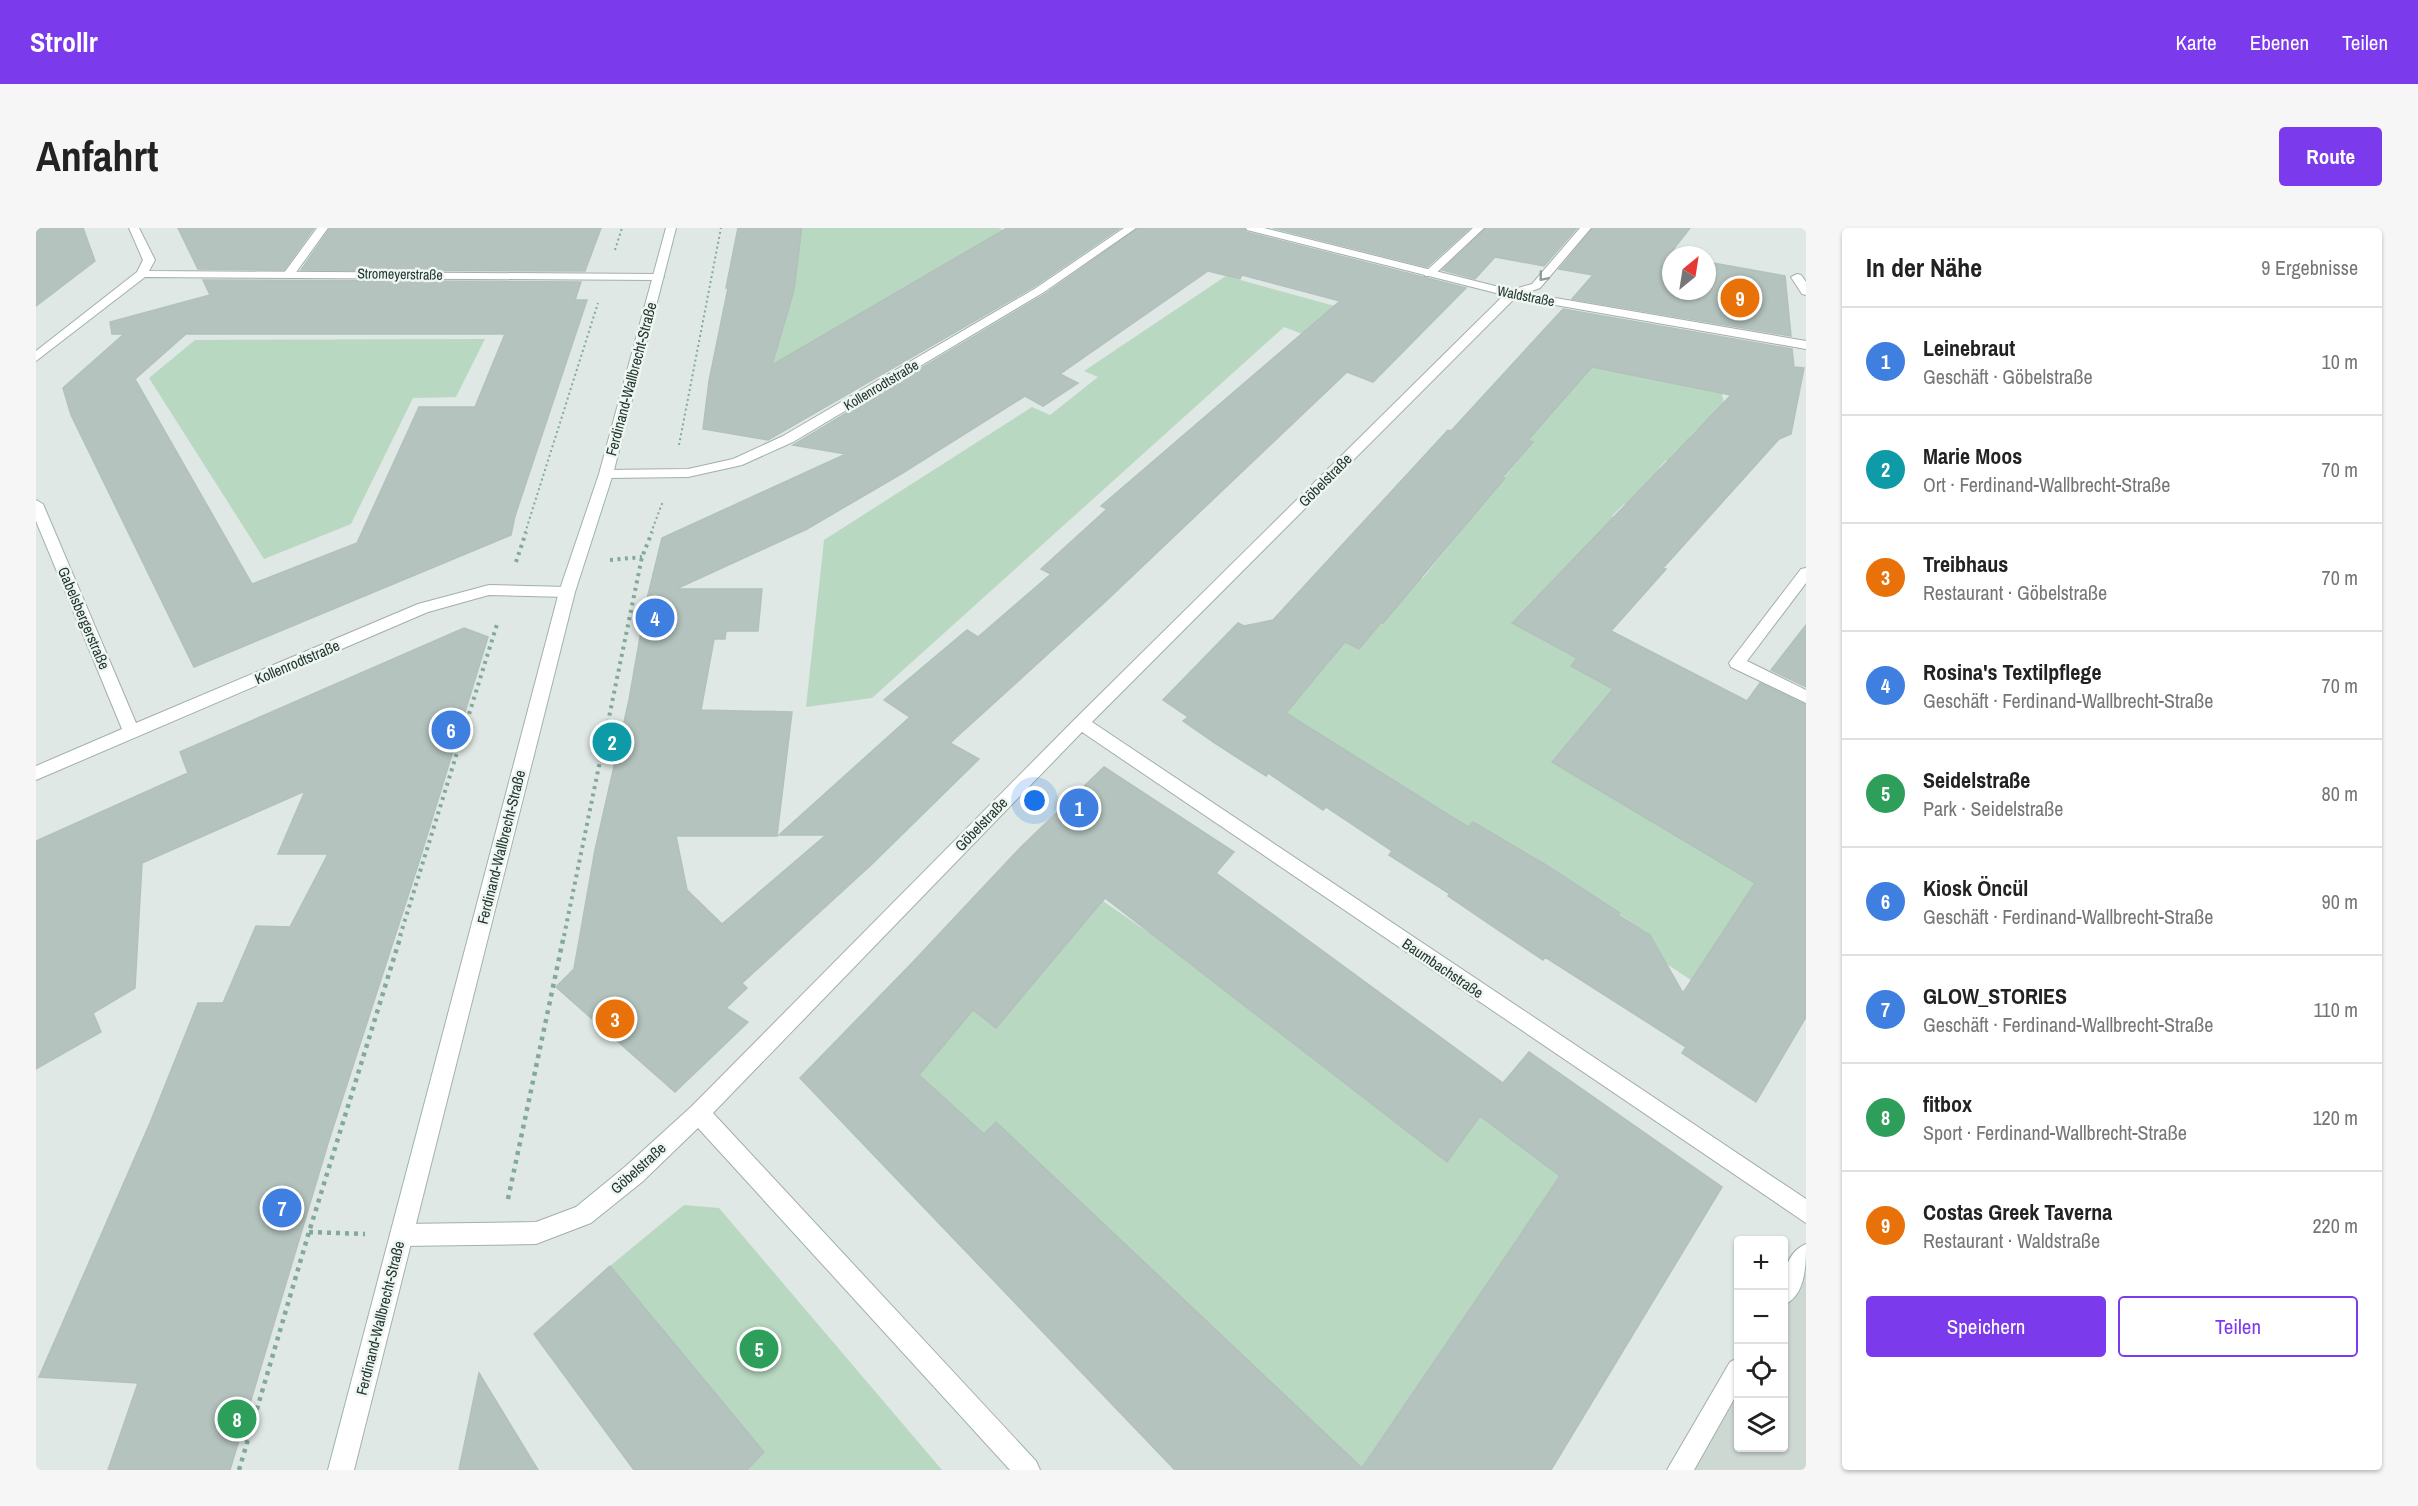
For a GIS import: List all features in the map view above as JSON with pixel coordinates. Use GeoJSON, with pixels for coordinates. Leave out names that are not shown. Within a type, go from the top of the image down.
{"type":"FeatureCollection","features":[{"type":"Feature","properties":{"kind":"street"},"geometry":{"type":"LineString","coordinates":[[36,357],[142,273],[149,260],[134,228]]}},
{"type":"Feature","properties":{"kind":"street"},"geometry":{"type":"LineString","coordinates":[[291,273],[323,228]]}},
{"type":"Feature","properties":{"kind":"street","name":"Ferdinand-Wallbrecht-Straße"},"geometry":{"type":"LineString","coordinates":[[341,1470],[567,592],[606,474],[671,228]]}},
{"type":"Feature","properties":{"kind":"street","name":"Kollenrodtstraße"},"geometry":{"type":"LineString","coordinates":[[606,474],[688,473],[737,462],[788,440],[1040,290],[1131,228]]}},
{"type":"Feature","properties":{"kind":"street","name":"Waldstraße"},"geometry":{"type":"LineString","coordinates":[[1251,228],[1512,294],[1806,345]]}},
{"type":"Feature","properties":{"kind":"street"},"geometry":{"type":"LineString","coordinates":[[1429,274],[1479,228]]}},
{"type":"Feature","properties":{"kind":"street","name":"Göbelstraße"},"geometry":{"type":"LineString","coordinates":[[401,1235],[536,1233],[583,1215],[634,1174],[699,1113],[1081,723],[1512,294],[1536,286],[1586,228]]}},
{"type":"Feature","properties":{"kind":"street","name":"Stromeyerstraße"},"geometry":{"type":"LineString","coordinates":[[142,273],[658,277]]}},
{"type":"Feature","properties":{"kind":"street"},"geometry":{"type":"LineString","coordinates":[[1797,277],[1806,292]]}},
{"type":"Feature","properties":{"kind":"street","name":"Gabelsbergerstraße"},"geometry":{"type":"LineString","coordinates":[[36,504],[132,733]]}},
{"type":"Feature","properties":{"kind":"street"},"geometry":{"type":"LineString","coordinates":[[1806,573],[1737,663],[1806,697]]}},
{"type":"Feature","properties":{"kind":"street","name":"Kollenrodtstraße"},"geometry":{"type":"LineString","coordinates":[[36,773],[423,608],[489,590],[567,592]]}},
{"type":"Feature","properties":{"kind":"street","name":"Baumbachstraße"},"geometry":{"type":"LineString","coordinates":[[1081,723],[1806,1212]]}},
{"type":"Feature","properties":{"kind":"street"},"geometry":{"type":"LineString","coordinates":[[699,1113],[1027,1470]]}},
{"type":"Feature","properties":{"kind":"street"},"geometry":{"type":"LineString","coordinates":[[1786,1290],[1806,1255]]}},
{"type":"Feature","properties":{"kind":"street"},"geometry":{"type":"LineString","coordinates":[[1680,1470],[1734,1377]]}},
{"type":"Feature","properties":{"kind":"path"},"geometry":{"type":"LineString","coordinates":[[239,1470],[309,1232],[622,228]]}},
{"type":"Feature","properties":{"kind":"path"},"geometry":{"type":"LineString","coordinates":[[486,1233],[511,1193],[642,557],[674,473],[721,228]]}},
{"type":"Feature","properties":{"kind":"path"},"geometry":{"type":"LineString","coordinates":[[309,1232],[401,1235]]}},
{"type":"Feature","properties":{"kind":"shaded area"},"geometry":{"type":"Polygon","coordinates":[[[1806,1255],[1806,1470],[1680,1470],[1734,1377],[1734,1452],[1788,1452],[1788,1286],[1806,1255]]]}},
{"type":"Feature","properties":{"kind":"green space"},"geometry":{"type":"Polygon","coordinates":[[[803,228],[999,228],[1003,230],[870,308],[774,378],[764,354],[794,290],[803,228]]]}},
{"type":"Feature","properties":{"kind":"green space"},"geometry":{"type":"Polygon","coordinates":[[[1226,276],[1342,308],[1305,335],[1284,327],[872,698],[806,707],[824,540],[1032,407],[1050,415],[1098,377],[1084,371],[1226,276]]]}},
{"type":"Feature","properties":{"kind":"green space"},"geometry":{"type":"Polygon","coordinates":[[[485,339],[456,397],[413,398],[351,524],[264,559],[149,378],[195,340],[485,339]]]}},
{"type":"Feature","properties":{"kind":"green space"},"geometry":{"type":"Polygon","coordinates":[[[1589,358],[1720,386],[1726,411],[1704,434],[1696,430],[1689,437],[1698,441],[1685,453],[1677,450],[1670,457],[1678,461],[1675,464],[1666,460],[1659,468],[1667,472],[1627,505],[1624,504],[1612,516],[1614,518],[1512,622],[1577,658],[1571,666],[1613,689],[1552,762],[1756,882],[1691,980],[1659,959],[1661,954],[1650,935],[1547,865],[1545,866],[1473,822],[1468,827],[1278,718],[1345,642],[1359,649],[1391,613],[1419,576],[1423,578],[1533,442],[1521,437],[1536,419],[1544,422],[1589,358]]]}},
{"type":"Feature","properties":{"kind":"green space"},"geometry":{"type":"Polygon","coordinates":[[[1103,901],[1152,935],[1447,1161],[1480,1116],[1572,1185],[1521,1232],[1362,1468],[997,1123],[984,1134],[919,1075],[973,1010],[997,1027],[1103,901]]]}},
{"type":"Feature","properties":{"kind":"green space"},"geometry":{"type":"Polygon","coordinates":[[[684,1205],[719,1208],[942,1470],[748,1470],[764,1451],[610,1266],[684,1205]]]}},
{"type":"Feature","properties":{"kind":"building"},"geometry":{"type":"Polygon","coordinates":[[[36,228],[83,228],[95,261],[36,306],[36,228]]]}},
{"type":"Feature","properties":{"kind":"building"},"geometry":{"type":"Polygon","coordinates":[[[178,228],[314,228],[284,270],[198,269],[178,228]]]}},
{"type":"Feature","properties":{"kind":"building"},"geometry":{"type":"Polygon","coordinates":[[[330,228],[601,228],[585,271],[301,270],[330,228]]]}},
{"type":"Feature","properties":{"kind":"building"},"geometry":{"type":"Polygon","coordinates":[[[738,228],[802,228],[794,290],[772,365],[1007,228],[1120,228],[1035,286],[768,440],[703,429],[709,381],[738,228]]]}},
{"type":"Feature","properties":{"kind":"building"},"geometry":{"type":"Polygon","coordinates":[[[1138,228],[1244,228],[1246,232],[1466,288],[1373,382],[1347,372],[1105,602],[950,743],[979,759],[871,865],[742,983],[747,988],[726,1008],[748,1022],[675,1092],[556,987],[574,969],[595,850],[629,700],[646,603],[662,538],[846,454],[793,445],[1045,294],[1138,228]],[[1208,271],[1060,374],[1078,383],[1043,406],[1025,396],[901,474],[807,529],[676,589],[762,589],[758,631],[726,631],[725,639],[714,639],[701,710],[792,712],[777,836],[676,836],[687,890],[722,924],[826,835],[779,835],[910,717],[884,700],[967,630],[978,637],[1051,574],[1041,569],[1107,509],[1101,506],[1340,301],[1242,275],[1240,279],[1208,271]]]}},
{"type":"Feature","properties":{"kind":"building"},"geometry":{"type":"Polygon","coordinates":[[[1273,228],[1470,228],[1427,267],[1273,228]]]}},
{"type":"Feature","properties":{"kind":"building"},"geometry":{"type":"Polygon","coordinates":[[[1486,228],[1577,228],[1544,266],[1495,257],[1475,279],[1442,270],[1486,228]]]}},
{"type":"Feature","properties":{"kind":"building"},"geometry":{"type":"Polygon","coordinates":[[[1593,228],[1690,228],[1676,246],[1662,246],[1662,300],[1716,300],[1716,264],[1785,276],[1791,336],[1572,299],[1593,275],[1559,269],[1593,228]]]}},
{"type":"Feature","properties":{"kind":"building"},"geometry":{"type":"Polygon","coordinates":[[[203,280],[581,282],[575,300],[587,300],[515,516],[511,535],[194,667],[71,415],[63,388],[124,334],[112,334],[110,322],[210,295],[203,280]],[[186,334],[135,379],[252,584],[357,543],[419,407],[475,407],[505,334],[186,334]]]}},
{"type":"Feature","properties":{"kind":"building"},"geometry":{"type":"Polygon","coordinates":[[[1563,309],[1792,349],[1794,367],[1804,368],[1791,434],[1779,439],[1663,568],[1666,569],[1611,631],[1747,701],[1760,683],[1806,705],[1806,1017],[1756,1102],[1682,1053],[1686,1047],[1545,957],[1543,960],[1495,928],[1448,896],[1450,894],[1389,855],[1392,851],[1326,807],[1323,810],[1268,773],[1266,776],[1216,744],[1183,721],[1188,717],[1163,700],[1238,623],[1244,626],[1273,620],[1448,430],[1451,431],[1563,309]],[[1592,367],[1528,440],[1533,442],[1503,477],[1505,478],[1383,623],[1359,649],[1345,642],[1286,713],[1468,827],[1473,822],[1546,865],[1620,913],[1618,915],[1650,935],[1683,993],[1755,883],[1552,762],[1613,689],[1571,666],[1577,658],[1512,623],[1731,395],[1592,367]]]}},
{"type":"Feature","properties":{"kind":"building"},"geometry":{"type":"Polygon","coordinates":[[[1806,625],[1806,687],[1771,670],[1806,625]]]}},
{"type":"Feature","properties":{"kind":"building"},"geometry":{"type":"Polygon","coordinates":[[[464,628],[488,637],[418,865],[329,1140],[230,1470],[108,1470],[138,1383],[39,1377],[150,1123],[198,1003],[223,1003],[256,926],[290,927],[328,854],[278,854],[305,791],[142,863],[135,988],[93,1013],[101,1032],[36,1069],[36,841],[188,773],[180,752],[464,628]]]}},
{"type":"Feature","properties":{"kind":"building"},"geometry":{"type":"Polygon","coordinates":[[[1104,767],[1234,852],[1216,873],[1503,1083],[1529,1052],[1722,1187],[1551,1470],[1175,1470],[800,1078],[1021,847],[1104,767]],[[1105,898],[996,1028],[973,1010],[919,1075],[984,1134],[996,1122],[1362,1468],[1560,1176],[1480,1116],[1447,1162],[1105,898]]]}},
{"type":"Feature","properties":{"kind":"building"},"geometry":{"type":"Polygon","coordinates":[[[610,1266],[764,1452],[747,1470],[634,1470],[534,1334],[610,1266]]]}},
{"type":"Feature","properties":{"kind":"building"},"geometry":{"type":"Polygon","coordinates":[[[479,1373],[538,1470],[459,1470],[479,1373]]]}},
{"type":"Feature","properties":{"kind":"place","name":"Costas Greek Taverna"},"geometry":{"type":"Point","coordinates":[1740,298]}},
{"type":"Feature","properties":{"kind":"place","name":"Rosina's Textilpflege"},"geometry":{"type":"Point","coordinates":[655,618]}},
{"type":"Feature","properties":{"kind":"place","name":"Kiosk Öncül"},"geometry":{"type":"Point","coordinates":[451,730]}},
{"type":"Feature","properties":{"kind":"place","name":"Marie Moos"},"geometry":{"type":"Point","coordinates":[612,742]}},
{"type":"Feature","properties":{"kind":"place","name":"Leinebraut"},"geometry":{"type":"Point","coordinates":[1079,808]}},
{"type":"Feature","properties":{"kind":"place","name":"Treibhaus"},"geometry":{"type":"Point","coordinates":[615,1019]}},
{"type":"Feature","properties":{"kind":"place","name":"GLOW_STORIES"},"geometry":{"type":"Point","coordinates":[282,1208]}},
{"type":"Feature","properties":{"kind":"place","name":"Seidelstraße"},"geometry":{"type":"Point","coordinates":[759,1349]}},
{"type":"Feature","properties":{"kind":"place","name":"fitbox"},"geometry":{"type":"Point","coordinates":[237,1419]}}]}
